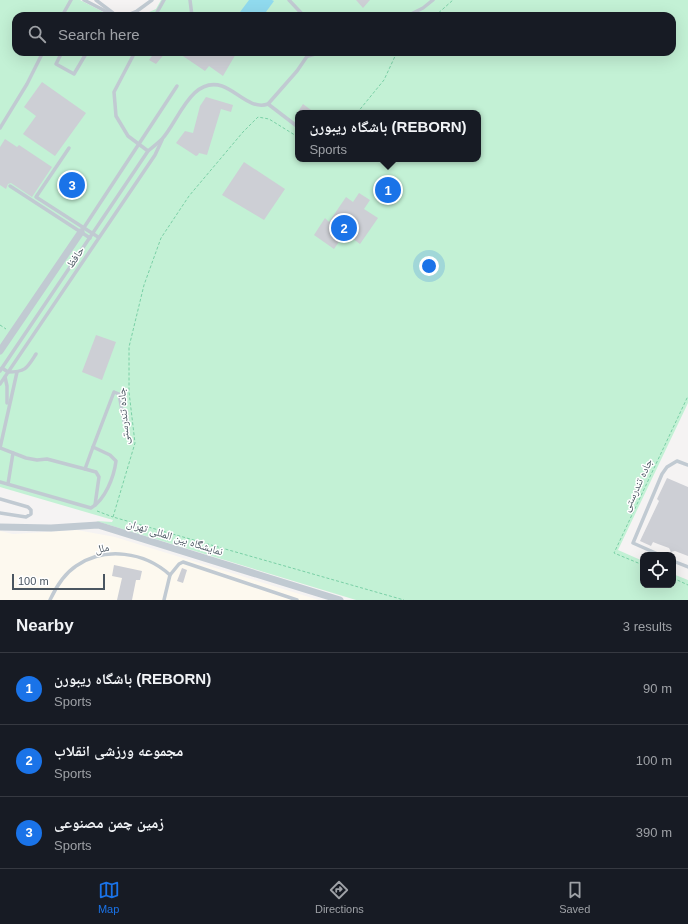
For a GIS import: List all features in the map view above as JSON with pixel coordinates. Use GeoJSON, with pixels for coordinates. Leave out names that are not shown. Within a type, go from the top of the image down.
{"type":"FeatureCollection","features":[{"type":"Feature","properties":{"kind":"street"},"geometry":{"type":"LineString","coordinates":[[0,350],[82,230]]}},
{"type":"Feature","properties":{"kind":"street","name":"نمایشگاه بین المللی تهران"},"geometry":{"type":"LineString","coordinates":[[0,527],[51,528],[98,524],[340,600]]}},
{"type":"Feature","properties":{"kind":"lane"},"geometry":{"type":"LineString","coordinates":[[64,12],[71,0]]}},
{"type":"Feature","properties":{"kind":"lane"},"geometry":{"type":"LineString","coordinates":[[84,0],[108,12]]}},
{"type":"Feature","properties":{"kind":"lane"},"geometry":{"type":"LineString","coordinates":[[96,0],[111,12]]}},
{"type":"Feature","properties":{"kind":"lane"},"geometry":{"type":"LineString","coordinates":[[137,11],[152,0]]}},
{"type":"Feature","properties":{"kind":"lane"},"geometry":{"type":"LineString","coordinates":[[157,12],[164,0]]}},
{"type":"Feature","properties":{"kind":"lane"},"geometry":{"type":"LineString","coordinates":[[190,0],[192,12]]}},
{"type":"Feature","properties":{"kind":"lane"},"geometry":{"type":"LineString","coordinates":[[289,0],[300,12]]}},
{"type":"Feature","properties":{"kind":"lane"},"geometry":{"type":"LineString","coordinates":[[415,12],[433,0]]}},
{"type":"Feature","properties":{"kind":"lane"},"geometry":{"type":"LineString","coordinates":[[0,128],[27,84],[41,56]]}},
{"type":"Feature","properties":{"kind":"lane"},"geometry":{"type":"LineString","coordinates":[[60,56],[56,64],[74,74],[85,56]]}},
{"type":"Feature","properties":{"kind":"lane"},"geometry":{"type":"LineString","coordinates":[[133,56],[114,92],[116,116],[128,136],[148,151]]}},
{"type":"Feature","properties":{"kind":"lane"},"geometry":{"type":"LineString","coordinates":[[162,139],[192,96],[207,85],[216,85],[231,89],[255,105],[261,106],[268,104],[307,56]]}},
{"type":"Feature","properties":{"kind":"lane"},"geometry":{"type":"LineString","coordinates":[[82,230],[177,86]]}},
{"type":"Feature","properties":{"kind":"lane"},"geometry":{"type":"LineString","coordinates":[[268,104],[295,125]]}},
{"type":"Feature","properties":{"kind":"lane","name":"حافظ"},"geometry":{"type":"LineString","coordinates":[[1,370],[148,151],[162,139]]}},
{"type":"Feature","properties":{"kind":"lane","name":"حافظ"},"geometry":{"type":"LineString","coordinates":[[0,384],[98,237],[155,155],[162,139]]}},
{"type":"Feature","properties":{"kind":"lane"},"geometry":{"type":"LineString","coordinates":[[69,148],[36,197],[82,230],[90,238]]}},
{"type":"Feature","properties":{"kind":"lane"},"geometry":{"type":"LineString","coordinates":[[10,186],[82,230],[98,237]]}},
{"type":"Feature","properties":{"kind":"lane"},"geometry":{"type":"LineString","coordinates":[[1,370],[17,372],[26,369],[36,354]]}},
{"type":"Feature","properties":{"kind":"lane"},"geometry":{"type":"LineString","coordinates":[[17,372],[0,448],[26,458],[37,460],[47,459],[96,472],[99,477],[95,506]]}},
{"type":"Feature","properties":{"kind":"lane"},"geometry":{"type":"LineString","coordinates":[[5,377],[8,409]]}},
{"type":"Feature","properties":{"kind":"lane"},"geometry":{"type":"LineString","coordinates":[[85,469],[114,392],[119,394],[124,421]]}},
{"type":"Feature","properties":{"kind":"lane"},"geometry":{"type":"LineString","coordinates":[[0,482],[91,508],[99,503],[111,478],[116,461],[110,455],[93,447]]}},
{"type":"Feature","properties":{"kind":"lane"},"geometry":{"type":"LineString","coordinates":[[8,484],[13,453]]}},
{"type":"Feature","properties":{"kind":"lane"},"geometry":{"type":"LineString","coordinates":[[653,552],[633,543],[662,474],[668,467],[677,461],[688,465]]}},
{"type":"Feature","properties":{"kind":"lane"},"geometry":{"type":"LineString","coordinates":[[0,498],[28,507],[31,510],[31,514],[26,517],[0,513]]}},
{"type":"Feature","properties":{"kind":"lane","name":"ملل"},"geometry":{"type":"LineString","coordinates":[[50,600],[61,581],[68,573],[76,566],[99,556],[114,554],[133,555],[152,561],[170,574]]}},
{"type":"Feature","properties":{"kind":"lane"},"geometry":{"type":"LineString","coordinates":[[164,600],[170,574],[179,564],[183,562],[297,600]]}},
{"type":"Feature","properties":{"kind":"lane"},"geometry":{"type":"LineString","coordinates":[[676,562],[688,567]]}},
{"type":"Feature","properties":{"kind":"path"},"geometry":{"type":"LineString","coordinates":[[440,12],[453,0]]}},
{"type":"Feature","properties":{"kind":"path"},"geometry":{"type":"LineString","coordinates":[[359,110],[384,80],[395,56]]}},
{"type":"Feature","properties":{"kind":"path","name":"جاده تندرستی"},"geometry":{"type":"LineString","coordinates":[[113,517],[135,443],[129,392],[129,347],[144,285],[161,238],[189,196],[243,132],[258,117],[269,119],[295,135]]}},
{"type":"Feature","properties":{"kind":"path","name":"جاده تندرستی"},"geometry":{"type":"LineString","coordinates":[[640,564],[614,552],[688,396]]}},
{"type":"Feature","properties":{"kind":"path"},"geometry":{"type":"LineString","coordinates":[[91,508],[113,517],[404,600]]}},
{"type":"Feature","properties":{"kind":"path"},"geometry":{"type":"LineString","coordinates":[[676,579],[688,585]]}},
{"type":"Feature","properties":{"kind":"shaded area"},"geometry":{"type":"Polygon","coordinates":[[[77,530],[115,537],[319,600],[0,600],[0,531],[13,534],[77,530]]]}},
{"type":"Feature","properties":{"kind":"green space"},"geometry":{"type":"Polygon","coordinates":[[[0,0],[80,0],[103,12],[12,12],[12,56],[676,56],[676,12],[149,12],[156,9],[161,0],[688,0],[688,403],[618,550],[640,560],[640,588],[676,588],[676,575],[688,580],[688,600],[356,600],[96,521],[112,522],[113,520],[0,487],[0,0]]]}},
{"type":"Feature","properties":{"kind":"water"},"geometry":{"type":"Polygon","coordinates":[[[249,0],[274,1],[266,12],[240,12],[249,0]]]}},
{"type":"Feature","properties":{"kind":"building"},"geometry":{"type":"Polygon","coordinates":[[[356,0],[370,0],[363,8],[356,0]]]}},
{"type":"Feature","properties":{"kind":"building"},"geometry":{"type":"Polygon","coordinates":[[[152,56],[163,56],[156,64],[149,60],[152,56]]]}},
{"type":"Feature","properties":{"kind":"building"},"geometry":{"type":"Polygon","coordinates":[[[183,56],[235,56],[223,76],[209,66],[205,71],[183,56]]]}},
{"type":"Feature","properties":{"kind":"building"},"geometry":{"type":"Polygon","coordinates":[[[42,82],[86,113],[55,156],[23,134],[36,116],[24,107],[42,82]]]}},
{"type":"Feature","properties":{"kind":"building"},"geometry":{"type":"Polygon","coordinates":[[[206,97],[233,105],[231,112],[221,109],[207,155],[199,153],[196,156],[176,143],[185,131],[193,133],[200,106],[206,97]]]}},
{"type":"Feature","properties":{"kind":"building"},"geometry":{"type":"Polygon","coordinates":[[[303,104],[311,110],[299,110],[303,104]]]}},
{"type":"Feature","properties":{"kind":"building"},"geometry":{"type":"Polygon","coordinates":[[[5,139],[17,147],[19,145],[52,167],[32,197],[11,183],[8,184],[6,189],[0,185],[0,147],[5,139]]]}},
{"type":"Feature","properties":{"kind":"building"},"geometry":{"type":"Polygon","coordinates":[[[244,162],[285,189],[264,220],[222,195],[244,162]]]}},
{"type":"Feature","properties":{"kind":"building"},"geometry":{"type":"Polygon","coordinates":[[[359,193],[370,200],[364,209],[378,218],[360,244],[345,233],[334,249],[314,235],[325,218],[329,222],[346,197],[353,202],[359,193]]]}},
{"type":"Feature","properties":{"kind":"building"},"geometry":{"type":"Polygon","coordinates":[[[96,335],[116,342],[102,380],[82,372],[96,335]]]}},
{"type":"Feature","properties":{"kind":"building"},"geometry":{"type":"Polygon","coordinates":[[[667,478],[688,487],[688,556],[675,551],[671,552],[669,548],[653,542],[651,546],[640,541],[659,501],[657,499],[667,478]]]}},
{"type":"Feature","properties":{"kind":"building"},"geometry":{"type":"Polygon","coordinates":[[[114,565],[142,571],[140,580],[136,580],[132,600],[117,600],[122,578],[112,576],[114,565]]]}},
{"type":"Feature","properties":{"kind":"building"},"geometry":{"type":"Polygon","coordinates":[[[182,568],[187,570],[183,583],[177,581],[182,568]]]}},
{"type":"Feature","properties":{"kind":"place","name":"زمین چمن مصنوعی"},"geometry":{"type":"Point","coordinates":[72,185]}},
{"type":"Feature","properties":{"kind":"place","name":"باشگاه ریبورن (REBORN)"},"geometry":{"type":"Point","coordinates":[388,190]}},
{"type":"Feature","properties":{"kind":"place","name":"مجموعه ورزشی انقلاب"},"geometry":{"type":"Point","coordinates":[344,228]}}]}
